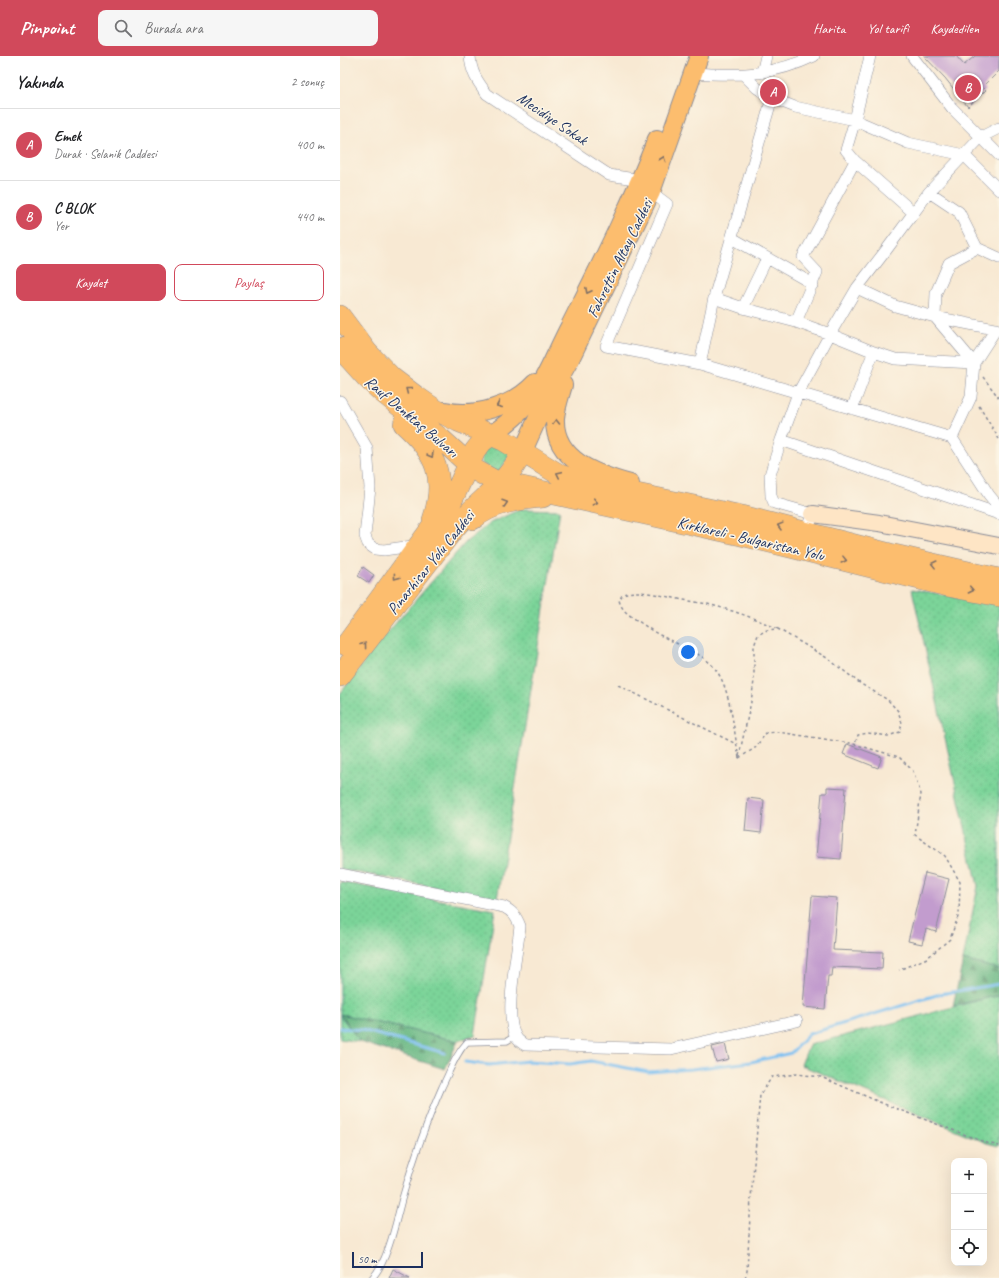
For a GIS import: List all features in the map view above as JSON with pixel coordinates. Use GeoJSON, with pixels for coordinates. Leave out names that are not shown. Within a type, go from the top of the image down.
{"type":"FeatureCollection","features":[{"type":"Feature","properties":{"kind":"highway","name":"Rauf Denktaş Bulvarı"},"geometry":{"type":"LineString","coordinates":[[340,316],[367,352],[404,388],[436,410],[492,435]]}},
{"type":"Feature","properties":{"kind":"highway","name":"Rauf Denktaş Bulvarı"},"geometry":{"type":"LineString","coordinates":[[340,348],[366,377],[382,392],[440,439],[469,465]]}},
{"type":"Feature","properties":{"kind":"highway"},"geometry":{"type":"LineString","coordinates":[[340,354],[365,388],[418,438],[432,455],[436,464],[439,482],[437,503],[432,521],[429,546]]}},
{"type":"Feature","properties":{"kind":"highway","name":"Pınarhisar Yolu Caddesi"},"geometry":{"type":"LineString","coordinates":[[340,676],[429,546],[475,450],[482,442],[492,435]]}},
{"type":"Feature","properties":{"kind":"highway"},"geometry":{"type":"LineString","coordinates":[[492,435],[522,452]]}},
{"type":"Feature","properties":{"kind":"highway","name":"Pınarhisar Yolu Caddesi"},"geometry":{"type":"LineString","coordinates":[[340,653],[429,546],[502,483],[518,461],[522,452]]}},
{"type":"Feature","properties":{"kind":"highway","name":"Kırklareli - Bulgaristan Yolu"},"geometry":{"type":"LineString","coordinates":[[522,452],[560,475],[589,484],[742,516],[810,524],[999,579]]}},
{"type":"Feature","properties":{"kind":"highway"},"geometry":{"type":"LineString","coordinates":[[469,465],[482,475],[502,483]]}},
{"type":"Feature","properties":{"kind":"highway","name":"Kırklareli - Bulgaristan Yolu"},"geometry":{"type":"LineString","coordinates":[[502,483],[741,535],[941,584],[999,596]]}},
{"type":"Feature","properties":{"kind":"highway"},"geometry":{"type":"LineString","coordinates":[[429,546],[488,510],[516,500],[562,495]]}},
{"type":"Feature","properties":{"kind":"main road","name":"Fahrettin Altay Caddesi"},"geometry":{"type":"LineString","coordinates":[[522,452],[564,356],[648,186],[691,65],[699,56]]}},
{"type":"Feature","properties":{"kind":"main road","name":"Fahrettin Altay Caddesi"},"geometry":{"type":"LineString","coordinates":[[492,435],[508,423],[527,404],[564,356]]}},
{"type":"Feature","properties":{"kind":"main road"},"geometry":{"type":"LineString","coordinates":[[436,410],[455,414],[467,414],[504,404],[518,397],[532,386],[545,371],[564,356]]}},
{"type":"Feature","properties":{"kind":"main road"},"geometry":{"type":"LineString","coordinates":[[564,356],[555,418],[558,438],[564,449],[579,464],[586,468],[601,475],[634,485],[659,499]]}},
{"type":"Feature","properties":{"kind":"street","name":"Mecidiye Sokak"},"geometry":{"type":"LineString","coordinates":[[470,56],[471,67],[475,80],[487,94],[609,175],[648,186]]}},
{"type":"Feature","properties":{"kind":"street"},"geometry":{"type":"LineString","coordinates":[[762,73],[766,56]]}},
{"type":"Feature","properties":{"kind":"street"},"geometry":{"type":"LineString","coordinates":[[691,65],[731,76],[762,73],[787,68],[814,56]]}},
{"type":"Feature","properties":{"kind":"street"},"geometry":{"type":"LineString","coordinates":[[870,56],[855,120],[846,150],[855,161],[914,213]]}},
{"type":"Feature","properties":{"kind":"street"},"geometry":{"type":"LineString","coordinates":[[912,56],[952,108],[999,155]]}},
{"type":"Feature","properties":{"kind":"street"},"geometry":{"type":"LineString","coordinates":[[744,75],[757,88],[772,98],[795,107],[855,120],[908,143],[964,155],[999,190]]}},
{"type":"Feature","properties":{"kind":"street"},"geometry":{"type":"LineString","coordinates":[[700,364],[714,298],[772,98]]}},
{"type":"Feature","properties":{"kind":"street"},"geometry":{"type":"LineString","coordinates":[[999,128],[981,137],[929,192],[857,288],[798,393],[770,475],[772,500],[774,503],[810,524],[879,523],[999,546]]}},
{"type":"Feature","properties":{"kind":"street"},"geometry":{"type":"LineString","coordinates":[[796,322],[817,272],[803,257],[855,161]]}},
{"type":"Feature","properties":{"kind":"street"},"geometry":{"type":"LineString","coordinates":[[648,186],[667,204],[606,346],[700,364],[952,438],[989,495],[999,507]]}},
{"type":"Feature","properties":{"kind":"street"},"geometry":{"type":"LineString","coordinates":[[929,192],[958,212],[977,248],[999,258]]}},
{"type":"Feature","properties":{"kind":"street"},"geometry":{"type":"LineString","coordinates":[[732,238],[813,284]]}},
{"type":"Feature","properties":{"kind":"street"},"geometry":{"type":"LineString","coordinates":[[974,363],[935,317],[936,293],[949,263],[977,248]]}},
{"type":"Feature","properties":{"kind":"street"},"geometry":{"type":"LineString","coordinates":[[743,308],[767,258]]}},
{"type":"Feature","properties":{"kind":"street"},"geometry":{"type":"LineString","coordinates":[[857,288],[895,306],[935,317],[997,330],[974,363],[971,395],[952,438]]}},
{"type":"Feature","properties":{"kind":"street"},"geometry":{"type":"LineString","coordinates":[[714,298],[743,308],[796,322],[896,359],[974,363]]}},
{"type":"Feature","properties":{"kind":"street"},"geometry":{"type":"LineString","coordinates":[[852,409],[874,352]]}},
{"type":"Feature","properties":{"kind":"street"},"geometry":{"type":"LineString","coordinates":[[341,407],[367,448],[370,488],[365,536],[368,544],[375,549],[384,550],[429,546]]}},
{"type":"Feature","properties":{"kind":"street"},"geometry":{"type":"LineString","coordinates":[[781,440],[999,514]]}},
{"type":"Feature","properties":{"kind":"street"},"geometry":{"type":"LineString","coordinates":[[340,874],[504,907],[512,911],[517,917],[520,926],[511,1012],[516,1036],[520,1042],[525,1045],[671,1049],[797,1021]]}},
{"type":"Feature","properties":{"kind":"lane"},"geometry":{"type":"LineString","coordinates":[[372,1278],[376,1274],[388,1250],[405,1187],[428,1119],[458,1052],[467,1042],[507,1041],[516,1036]]}},
{"type":"Feature","properties":{"kind":"path"},"geometry":{"type":"LineString","coordinates":[[974,363],[999,398]]}},
{"type":"Feature","properties":{"kind":"path"},"geometry":{"type":"LineString","coordinates":[[971,395],[999,439]]}},
{"type":"Feature","properties":{"kind":"path"},"geometry":{"type":"LineString","coordinates":[[739,758],[724,683],[716,669],[706,660],[660,636],[626,613],[621,607],[619,600],[623,594],[630,591],[710,604],[758,619],[827,658],[861,684],[888,700],[898,711],[902,723],[900,732],[888,736],[868,732],[858,735],[855,744]]}},
{"type":"Feature","properties":{"kind":"path"},"geometry":{"type":"LineString","coordinates":[[739,758],[754,681],[754,646],[758,635],[767,630],[778,629]]}},
{"type":"Feature","properties":{"kind":"path"},"geometry":{"type":"LineString","coordinates":[[618,685],[736,744]]}},
{"type":"Feature","properties":{"kind":"path"},"geometry":{"type":"LineString","coordinates":[[739,758],[755,748],[766,733],[778,732],[855,744],[899,757],[913,771],[921,794],[915,835],[945,856],[960,882],[959,914],[950,939],[927,958],[899,970]]}},
{"type":"Feature","properties":{"kind":"path"},"geometry":{"type":"LineString","coordinates":[[745,1278],[747,1271],[751,1198],[757,1144],[760,1095],[772,1077],[797,1074],[822,1077],[884,1104],[987,1143],[999,1146]]}},
{"type":"Feature","properties":{"kind":"green space"},"geometry":{"type":"Polygon","coordinates":[[[491,443],[511,453],[498,474],[481,463],[481,453],[491,443]]]}},
{"type":"Feature","properties":{"kind":"green space"},"geometry":{"type":"Polygon","coordinates":[[[521,509],[560,510],[497,899],[340,869],[340,694],[376,646],[466,542],[490,523],[521,509]]]}},
{"type":"Feature","properties":{"kind":"green space"},"geometry":{"type":"Polygon","coordinates":[[[912,589],[999,604],[999,969],[963,960],[978,886],[912,589]]]}},
{"type":"Feature","properties":{"kind":"green space"},"geometry":{"type":"Polygon","coordinates":[[[340,882],[495,910],[475,1035],[458,1041],[340,1014],[340,882]]]}},
{"type":"Feature","properties":{"kind":"green space"},"geometry":{"type":"Polygon","coordinates":[[[963,960],[999,969],[999,995],[953,1006],[963,960]]]}},
{"type":"Feature","properties":{"kind":"green space"},"geometry":{"type":"Polygon","coordinates":[[[999,995],[999,1146],[987,1143],[801,1065],[809,1045],[999,995]]]}},
{"type":"Feature","properties":{"kind":"green space"},"geometry":{"type":"Polygon","coordinates":[[[340,1014],[458,1041],[445,1069],[360,1042],[340,1014]]]}},
{"type":"Feature","properties":{"kind":"green space"},"geometry":{"type":"Polygon","coordinates":[[[340,1015],[360,1042],[340,1039],[340,1015]]]}},
{"type":"Feature","properties":{"kind":"building"},"geometry":{"type":"Polygon","coordinates":[[[924,56],[956,56],[964,65],[975,56],[999,56],[999,71],[983,87],[986,90],[968,107],[945,78],[924,56]]]}},
{"type":"Feature","properties":{"kind":"building"},"geometry":{"type":"Polygon","coordinates":[[[363,567],[374,575],[369,583],[358,576],[363,567]]]}},
{"type":"Feature","properties":{"kind":"building"},"geometry":{"type":"Polygon","coordinates":[[[847,744],[882,757],[878,768],[843,754],[847,744]]]}},
{"type":"Feature","properties":{"kind":"building"},"geometry":{"type":"Polygon","coordinates":[[[827,787],[846,788],[841,859],[816,857],[822,793],[827,793],[827,787]]]}},
{"type":"Feature","properties":{"kind":"building"},"geometry":{"type":"Polygon","coordinates":[[[748,798],[764,800],[761,833],[745,831],[748,798]]]}},
{"type":"Feature","properties":{"kind":"building"},"geometry":{"type":"Polygon","coordinates":[[[925,873],[949,879],[936,932],[926,929],[922,944],[908,941],[925,873]]]}},
{"type":"Feature","properties":{"kind":"building"},"geometry":{"type":"Polygon","coordinates":[[[812,896],[837,898],[833,950],[883,952],[882,969],[832,967],[831,976],[828,976],[825,1009],[803,1007],[812,896]]]}},
{"type":"Feature","properties":{"kind":"building"},"geometry":{"type":"Polygon","coordinates":[[[725,1044],[729,1059],[716,1062],[712,1047],[725,1044]]]}},
{"type":"Feature","properties":{"kind":"building"},"geometry":{"type":"Polygon","coordinates":[[[393,1269],[410,1278],[389,1278],[393,1269]]]}},
{"type":"Feature","properties":{"kind":"waterway"},"geometry":{"type":"LineString","coordinates":[[465,1062],[489,1065],[528,1061],[570,1064],[591,1061],[648,1072],[751,1062],[791,1053],[809,1034],[940,994],[999,984]]}},
{"type":"Feature","properties":{"kind":"waterway"},"geometry":{"type":"LineString","coordinates":[[340,1028],[362,1030],[445,1053]]}},
{"type":"Feature","properties":{"kind":"place","name":"C BLOK"},"geometry":{"type":"Point","coordinates":[968,88]}},
{"type":"Feature","properties":{"kind":"place","name":"Emek"},"geometry":{"type":"Point","coordinates":[773,92]}}]}
